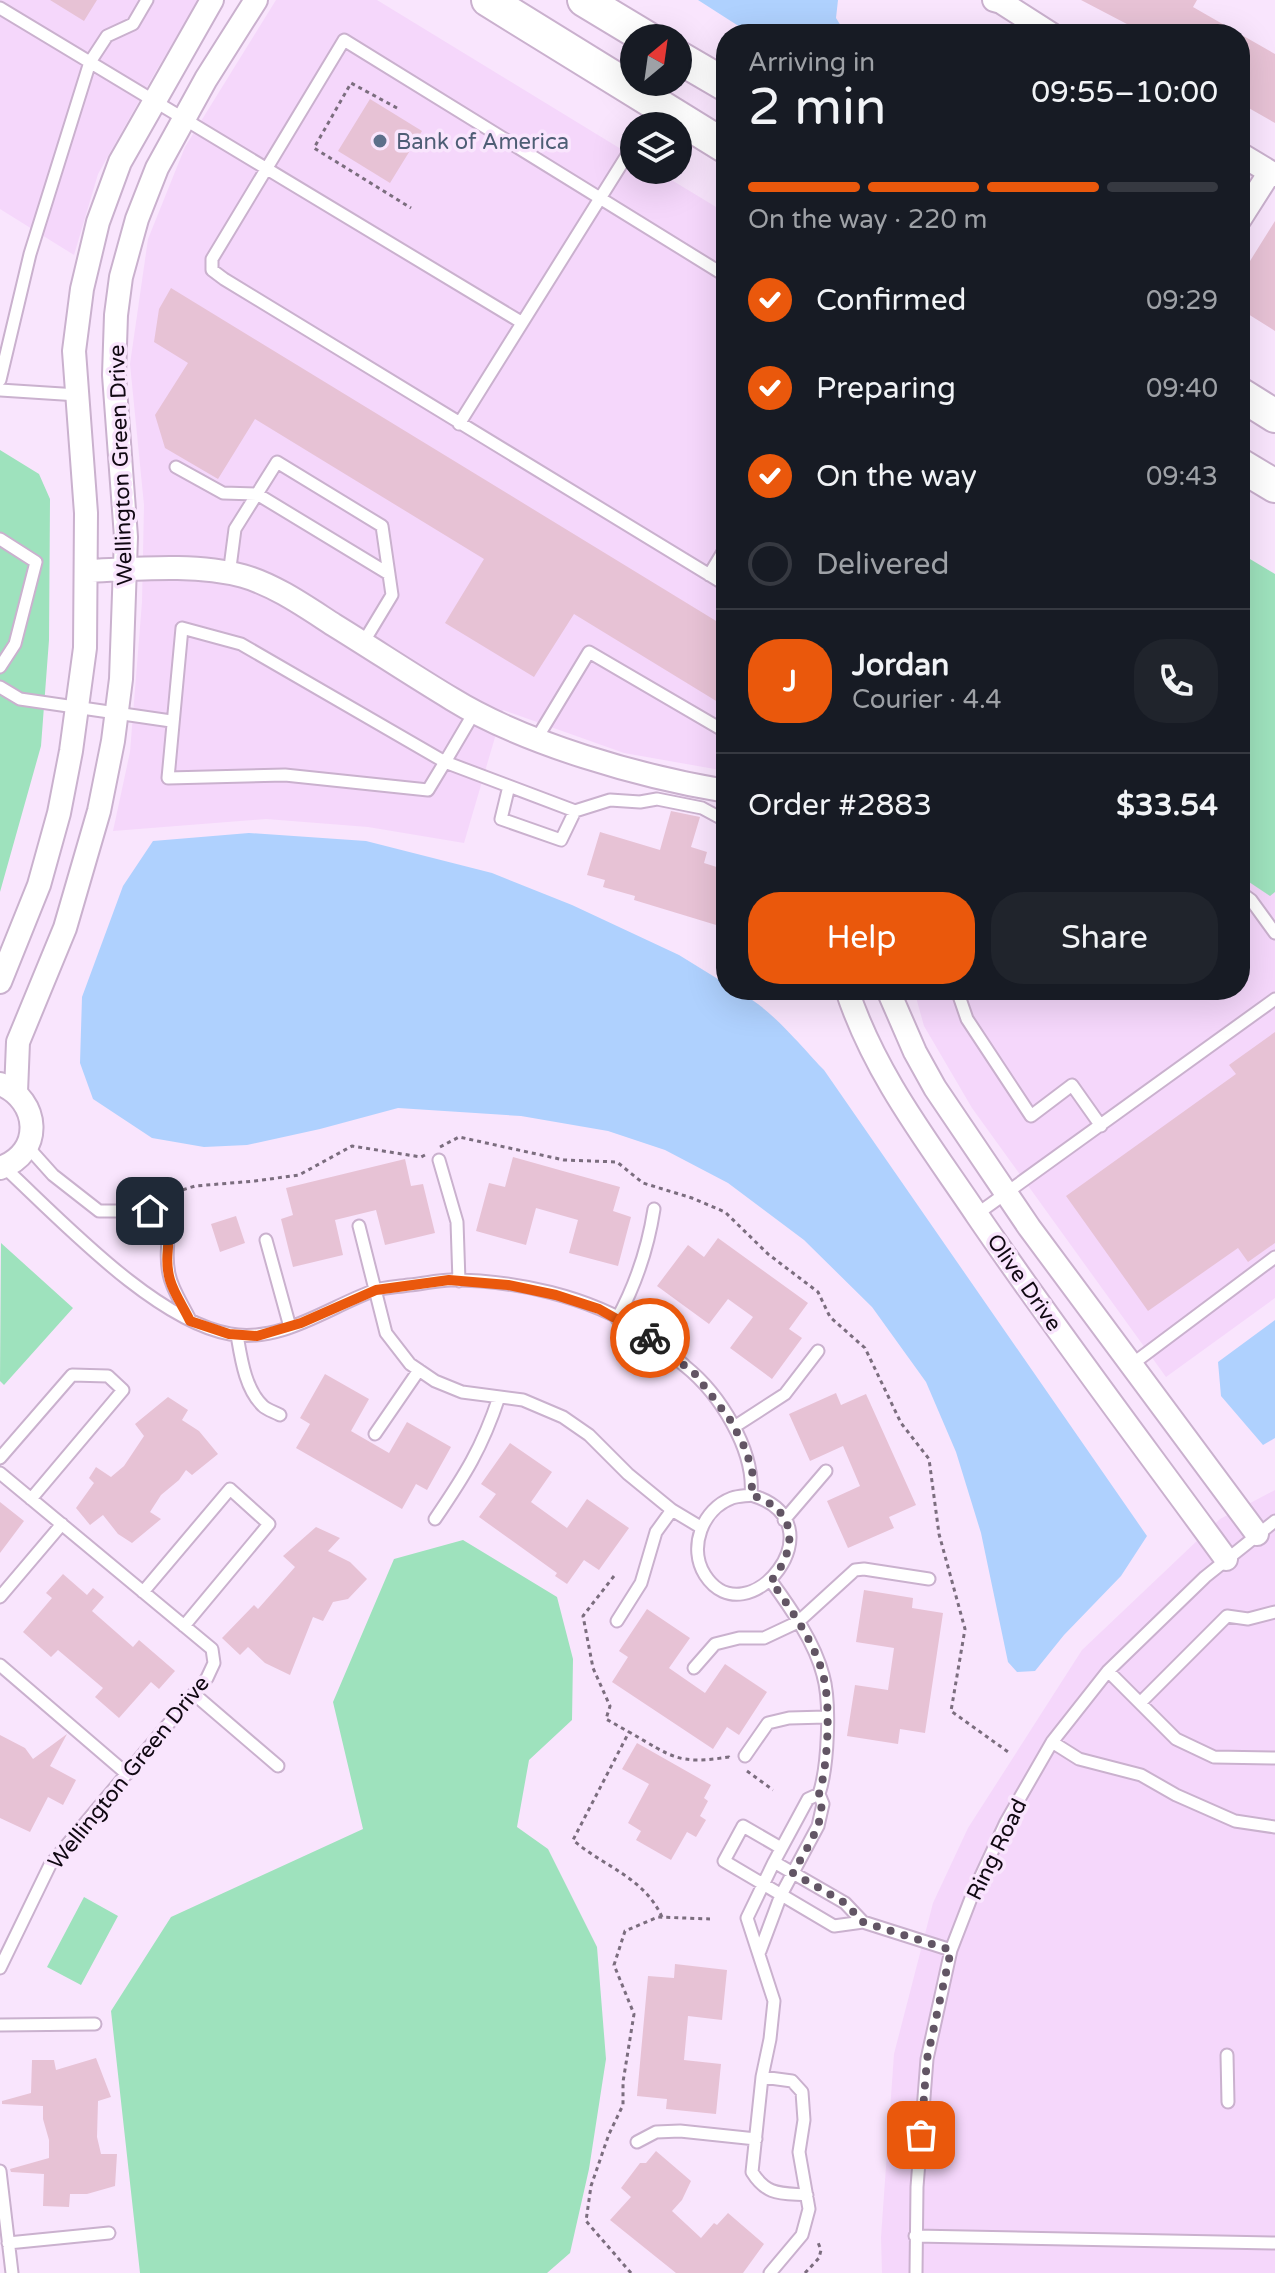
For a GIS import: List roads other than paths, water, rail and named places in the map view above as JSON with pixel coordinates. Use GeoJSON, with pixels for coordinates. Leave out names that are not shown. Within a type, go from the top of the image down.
{"type":"FeatureCollection","features":[{"type":"Feature","properties":{"kind":"main road"},"geometry":{"type":"LineString","coordinates":[[488,0],[646,112]]}},
{"type":"Feature","properties":{"kind":"main road"},"geometry":{"type":"LineString","coordinates":[[584,0],[624,24]]}},
{"type":"Feature","properties":{"kind":"main road"},"geometry":{"type":"LineString","coordinates":[[692,65],[716,79]]}},
{"type":"Feature","properties":{"kind":"main road"},"geometry":{"type":"LineString","coordinates":[[692,133],[716,143]]}},
{"type":"Feature","properties":{"kind":"main road"},"geometry":{"type":"LineString","coordinates":[[1250,400],[1275,416]]}},
{"type":"Feature","properties":{"kind":"main road"},"geometry":{"type":"LineString","coordinates":[[1250,471],[1275,486]]}},
{"type":"Feature","properties":{"kind":"street","name":"Wellington Green Drive"},"geometry":{"type":"LineString","coordinates":[[0,982],[39,885],[55,827],[71,751],[85,648],[86,500],[74,351],[82,289],[98,222],[120,162],[212,0]]}},
{"type":"Feature","properties":{"kind":"street","name":"Wellington Green Drive"},"geometry":{"type":"LineString","coordinates":[[8,1088],[18,1042],[65,928],[82,873],[99,811],[117,713],[126,570],[115,393],[116,315],[121,277],[137,219],[157,168],[256,0]]}},
{"type":"Feature","properties":{"kind":"street"},"geometry":{"type":"LineString","coordinates":[[994,0],[1035,24]]}},
{"type":"Feature","properties":{"kind":"street"},"geometry":{"type":"LineString","coordinates":[[1250,160],[1272,174],[1250,205]]}},
{"type":"Feature","properties":{"kind":"street"},"geometry":{"type":"LineString","coordinates":[[78,395],[115,393]]}},
{"type":"Feature","properties":{"kind":"street"},"geometry":{"type":"LineString","coordinates":[[87,571],[181,568],[243,576],[273,589],[475,711],[537,738],[627,769],[716,789]]}},
{"type":"Feature","properties":{"kind":"street","name":"Olive Drive"},"geometry":{"type":"LineString","coordinates":[[851,1000],[865,1037],[903,1108],[1226,1559]]}},
{"type":"Feature","properties":{"kind":"street","name":"Olive Drive"},"geometry":{"type":"LineString","coordinates":[[892,1000],[935,1088],[1008,1193],[1131,1365],[1266,1528]]}},
{"type":"Feature","properties":{"kind":"street"},"geometry":{"type":"LineString","coordinates":[[2,1167],[17,1159],[27,1146],[31,1133],[31,1118],[26,1103],[8,1088]]}},
{"type":"Feature","properties":{"kind":"lane"},"geometry":{"type":"LineString","coordinates":[[0,380],[30,254],[90,62],[107,36],[133,24],[147,0]]}},
{"type":"Feature","properties":{"kind":"lane"},"geometry":{"type":"LineString","coordinates":[[0,8],[521,322]]}},
{"type":"Feature","properties":{"kind":"lane"},"geometry":{"type":"LineString","coordinates":[[716,270],[344,40],[212,259],[212,270],[716,579]]}},
{"type":"Feature","properties":{"kind":"lane"},"geometry":{"type":"LineString","coordinates":[[459,424],[620,166]]}},
{"type":"Feature","properties":{"kind":"lane"},"geometry":{"type":"LineString","coordinates":[[0,390],[78,395]]}},
{"type":"Feature","properties":{"kind":"lane"},"geometry":{"type":"LineString","coordinates":[[229,575],[235,529],[277,462],[382,526],[392,595],[363,643]]}},
{"type":"Feature","properties":{"kind":"lane"},"geometry":{"type":"LineString","coordinates":[[176,467],[223,493],[257,494],[389,574]]}},
{"type":"Feature","properties":{"kind":"lane"},"geometry":{"type":"LineString","coordinates":[[0,539],[36,562],[15,644],[0,667]]}},
{"type":"Feature","properties":{"kind":"lane"},"geometry":{"type":"LineString","coordinates":[[709,575],[716,563]]}},
{"type":"Feature","properties":{"kind":"lane"},"geometry":{"type":"LineString","coordinates":[[475,711],[445,762],[428,790],[285,775],[168,778],[182,628],[241,644],[445,762],[575,811],[610,800],[640,802],[657,799],[702,808],[716,816]]}},
{"type":"Feature","properties":{"kind":"lane"},"geometry":{"type":"LineString","coordinates":[[537,738],[589,652],[716,726]]}},
{"type":"Feature","properties":{"kind":"lane"},"geometry":{"type":"LineString","coordinates":[[0,687],[20,699],[171,721]]}},
{"type":"Feature","properties":{"kind":"lane"},"geometry":{"type":"LineString","coordinates":[[509,786],[501,819],[561,840],[575,811]]}},
{"type":"Feature","properties":{"kind":"lane"},"geometry":{"type":"LineString","coordinates":[[1250,899],[1271,920],[1275,933]]}},
{"type":"Feature","properties":{"kind":"lane"},"geometry":{"type":"LineString","coordinates":[[977,1214],[1275,999]]}},
{"type":"Feature","properties":{"kind":"lane"},"geometry":{"type":"LineString","coordinates":[[960,1000],[967,1019],[1031,1116],[1072,1085],[1101,1126]]}},
{"type":"Feature","properties":{"kind":"lane"},"geometry":{"type":"LineString","coordinates":[[27,1146],[53,1175],[99,1211],[150,1211],[165,1225],[169,1239],[171,1285],[190,1321]]}},
{"type":"Feature","properties":{"kind":"lane"},"geometry":{"type":"LineString","coordinates":[[439,1160],[457,1222],[459,1281]]}},
{"type":"Feature","properties":{"kind":"lane"},"geometry":{"type":"LineString","coordinates":[[2,1167],[136,1287],[190,1321],[237,1335],[257,1336],[290,1327],[376,1290],[459,1281],[508,1285],[556,1295],[599,1309],[642,1331],[695,1374],[734,1427],[746,1450],[753,1475],[751,1495]]}},
{"type":"Feature","properties":{"kind":"lane"},"geometry":{"type":"LineString","coordinates":[[617,1319],[631,1294],[648,1246],[654,1209]]}},
{"type":"Feature","properties":{"kind":"lane"},"geometry":{"type":"LineString","coordinates":[[359,1226],[386,1333],[410,1364],[435,1381],[462,1392],[523,1400],[563,1417],[589,1435],[628,1474],[672,1510],[702,1528]]}},
{"type":"Feature","properties":{"kind":"lane"},"geometry":{"type":"LineString","coordinates":[[266,1240],[290,1327]]}},
{"type":"Feature","properties":{"kind":"lane"},"geometry":{"type":"LineString","coordinates":[[1131,1365],[1275,1257]]}},
{"type":"Feature","properties":{"kind":"lane"},"geometry":{"type":"LineString","coordinates":[[237,1335],[241,1364],[253,1389],[264,1407],[280,1415]]}},
{"type":"Feature","properties":{"kind":"lane"},"geometry":{"type":"LineString","coordinates":[[734,1427],[785,1394],[818,1351]]}},
{"type":"Feature","properties":{"kind":"lane"},"geometry":{"type":"LineString","coordinates":[[375,1434],[419,1370]]}},
{"type":"Feature","properties":{"kind":"lane"},"geometry":{"type":"LineString","coordinates":[[0,1458],[72,1375],[108,1376],[123,1390],[31,1499]]}},
{"type":"Feature","properties":{"kind":"lane"},"geometry":{"type":"LineString","coordinates":[[435,1519],[472,1465],[486,1438],[499,1397]]}},
{"type":"Feature","properties":{"kind":"lane"},"geometry":{"type":"LineString","coordinates":[[784,1520],[826,1471]]}},
{"type":"Feature","properties":{"kind":"lane","name":"Wellington Green Drive"},"geometry":{"type":"LineString","coordinates":[[0,1473],[212,1649],[214,1663],[207,1678],[50,1865],[0,1968]]}},
{"type":"Feature","properties":{"kind":"lane"},"geometry":{"type":"LineString","coordinates":[[143,1592],[230,1489],[269,1524],[184,1626]]}},
{"type":"Feature","properties":{"kind":"lane"},"geometry":{"type":"LineString","coordinates":[[751,1495],[768,1500],[781,1512],[784,1520],[789,1529],[789,1548],[783,1566],[771,1581],[754,1591],[736,1594],[719,1589],[706,1577],[698,1560],[697,1541],[716,1507],[733,1498],[751,1495]]}},
{"type":"Feature","properties":{"kind":"lane"},"geometry":{"type":"LineString","coordinates":[[617,1621],[641,1583],[656,1532],[672,1510]]}},
{"type":"Feature","properties":{"kind":"lane"},"geometry":{"type":"LineString","coordinates":[[0,1597],[62,1524]]}},
{"type":"Feature","properties":{"kind":"lane","name":"Ring Road"},"geometry":{"type":"LineString","coordinates":[[916,2273],[915,2236],[927,2059],[951,1950],[1006,1822],[1052,1742],[1108,1671],[1152,1625],[1266,1528]]}},
{"type":"Feature","properties":{"kind":"lane"},"geometry":{"type":"LineString","coordinates":[[694,1668],[715,1644],[739,1638],[764,1638],[798,1622],[855,1570],[929,1579]]}},
{"type":"Feature","properties":{"kind":"lane"},"geometry":{"type":"LineString","coordinates":[[760,1951],[781,1895],[818,1826],[823,1804],[819,1794],[825,1776],[823,1675],[798,1622],[771,1581]]}},
{"type":"Feature","properties":{"kind":"lane"},"geometry":{"type":"LineString","coordinates":[[1140,1703],[1227,1616],[1248,1619],[1275,1612]]}},
{"type":"Feature","properties":{"kind":"lane"},"geometry":{"type":"LineString","coordinates":[[0,1665],[127,1774]]}},
{"type":"Feature","properties":{"kind":"lane"},"geometry":{"type":"LineString","coordinates":[[1108,1671],[1176,1739],[1214,1757],[1275,1758]]}},
{"type":"Feature","properties":{"kind":"lane"},"geometry":{"type":"LineString","coordinates":[[194,1694],[278,1766]]}},
{"type":"Feature","properties":{"kind":"lane"},"geometry":{"type":"LineString","coordinates":[[745,1756],[768,1723],[789,1718],[826,1717]]}},
{"type":"Feature","properties":{"kind":"lane"},"geometry":{"type":"LineString","coordinates":[[1052,1742],[1079,1759],[1141,1775],[1176,1795],[1235,1821],[1275,1827]]}},
{"type":"Feature","properties":{"kind":"lane"},"geometry":{"type":"LineString","coordinates":[[807,2195],[775,2193],[760,2185],[752,2172],[774,2001],[747,1918],[808,1799],[819,1794]]}},
{"type":"Feature","properties":{"kind":"lane"},"geometry":{"type":"LineString","coordinates":[[781,1848],[743,1826],[724,1861],[834,1926],[863,1922],[951,1950]]}},
{"type":"Feature","properties":{"kind":"lane"},"geometry":{"type":"LineString","coordinates":[[774,1862],[845,1903],[863,1922]]}},
{"type":"Feature","properties":{"kind":"lane"},"geometry":{"type":"LineString","coordinates":[[0,1933],[12,1939]]}},
{"type":"Feature","properties":{"kind":"lane"},"geometry":{"type":"LineString","coordinates":[[0,2025],[95,2024]]}},
{"type":"Feature","properties":{"kind":"lane"},"geometry":{"type":"LineString","coordinates":[[1227,2055],[1228,2102]]}},
{"type":"Feature","properties":{"kind":"lane"},"geometry":{"type":"LineString","coordinates":[[762,2077],[792,2081],[802,2092],[804,2120],[799,2152],[809,2209],[805,2230],[770,2273]]}},
{"type":"Feature","properties":{"kind":"lane"},"geometry":{"type":"LineString","coordinates":[[637,2142],[656,2132],[756,2139]]}},
{"type":"Feature","properties":{"kind":"lane"},"geometry":{"type":"LineString","coordinates":[[0,2171],[12,2273]]}},
{"type":"Feature","properties":{"kind":"lane"},"geometry":{"type":"LineString","coordinates":[[8,2243],[109,2233]]}},
{"type":"Feature","properties":{"kind":"lane"},"geometry":{"type":"LineString","coordinates":[[915,2236],[1275,2243]]}},
{"type":"Feature","properties":{"kind":"water"},"geometry":{"type":"Polygon","coordinates":[[[698,0],[838,0],[836,18],[840,24],[735,24],[698,0]]]}},
{"type":"Feature","properties":{"kind":"water"},"geometry":{"type":"Polygon","coordinates":[[[249,833],[366,841],[492,873],[572,905],[679,955],[716,978],[716,1000],[752,1000],[824,1070],[1147,1536],[1121,1576],[1064,1635],[1035,1671],[1017,1672],[1008,1662],[981,1533],[956,1452],[926,1382],[872,1307],[804,1240],[728,1183],[665,1150],[608,1131],[521,1116],[398,1108],[247,1145],[204,1147],[152,1138],[93,1099],[80,1063],[82,997],[123,886],[153,841],[249,833]]]}},
{"type":"Feature","properties":{"kind":"water"},"geometry":{"type":"Polygon","coordinates":[[[1275,1320],[1275,1438],[1263,1445],[1221,1396],[1218,1362],[1275,1320]]]}},
{"type":"Feature","properties":{"kind":"place","name":"Bank of America"},"geometry":{"type":"Point","coordinates":[380,141]}}]}
